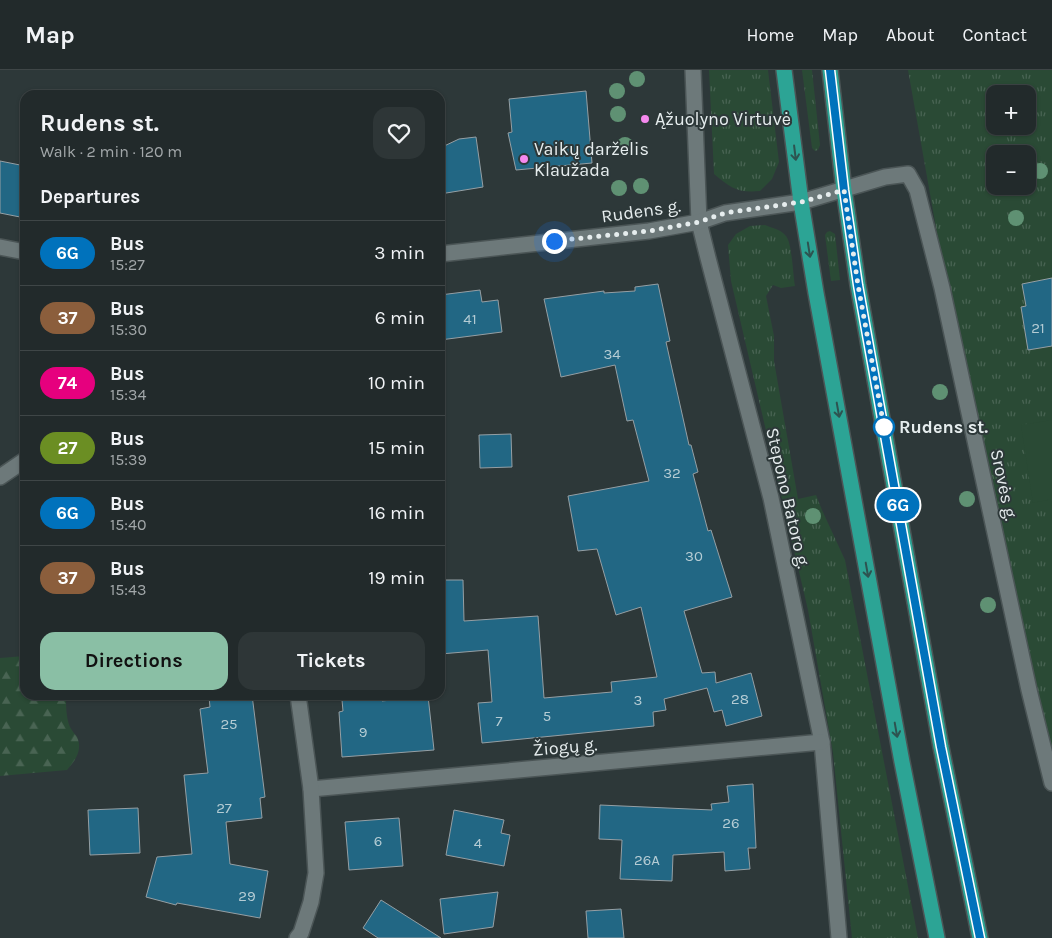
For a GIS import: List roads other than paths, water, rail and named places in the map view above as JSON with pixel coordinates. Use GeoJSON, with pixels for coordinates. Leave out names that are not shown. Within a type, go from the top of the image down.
{"type":"FeatureCollection","features":[{"type":"Feature","properties":{"kind":"main road"},"geometry":{"type":"LineString","coordinates":[[784,70],[801,202],[816,293],[900,752],[937,938]]}},
{"type":"Feature","properties":{"kind":"main road"},"geometry":{"type":"LineString","coordinates":[[830,70],[844,190],[858,285],[941,747],[980,938]]}},
{"type":"Feature","properties":{"kind":"street","name":"Stepono Batoro g."},"geometry":{"type":"LineString","coordinates":[[693,70],[699,222],[771,498],[822,742],[839,938]]}},
{"type":"Feature","properties":{"kind":"street","name":"Srovės g."},"geometry":{"type":"LineString","coordinates":[[844,190],[885,177],[908,174],[917,190],[942,288],[1029,690],[1052,782]]}},
{"type":"Feature","properties":{"kind":"street","name":"Rudens g."},"geometry":{"type":"LineString","coordinates":[[445,253],[649,231],[699,222],[725,213],[801,202],[844,190]]}},
{"type":"Feature","properties":{"kind":"street"},"geometry":{"type":"LineString","coordinates":[[0,247],[20,251]]}},
{"type":"Feature","properties":{"kind":"street"},"geometry":{"type":"LineString","coordinates":[[0,477],[20,463]]}},
{"type":"Feature","properties":{"kind":"street"},"geometry":{"type":"LineString","coordinates":[[298,938],[312,902],[316,873],[311,789],[299,700]]}},
{"type":"Feature","properties":{"kind":"street","name":"Žiogų g."},"geometry":{"type":"LineString","coordinates":[[311,789],[822,742]]}},
{"type":"Feature","properties":{"kind":"place","name":"Ąžuolyno Virtuvė"},"geometry":{"type":"Point","coordinates":[645,119]}},
{"type":"Feature","properties":{"kind":"place","name":"Vaikų darželis Klaužada"},"geometry":{"type":"Point","coordinates":[524,159]}},
{"type":"Feature","properties":{"kind":"place","name":"Rudens st."},"geometry":{"type":"Point","coordinates":[884,427]}}]}
